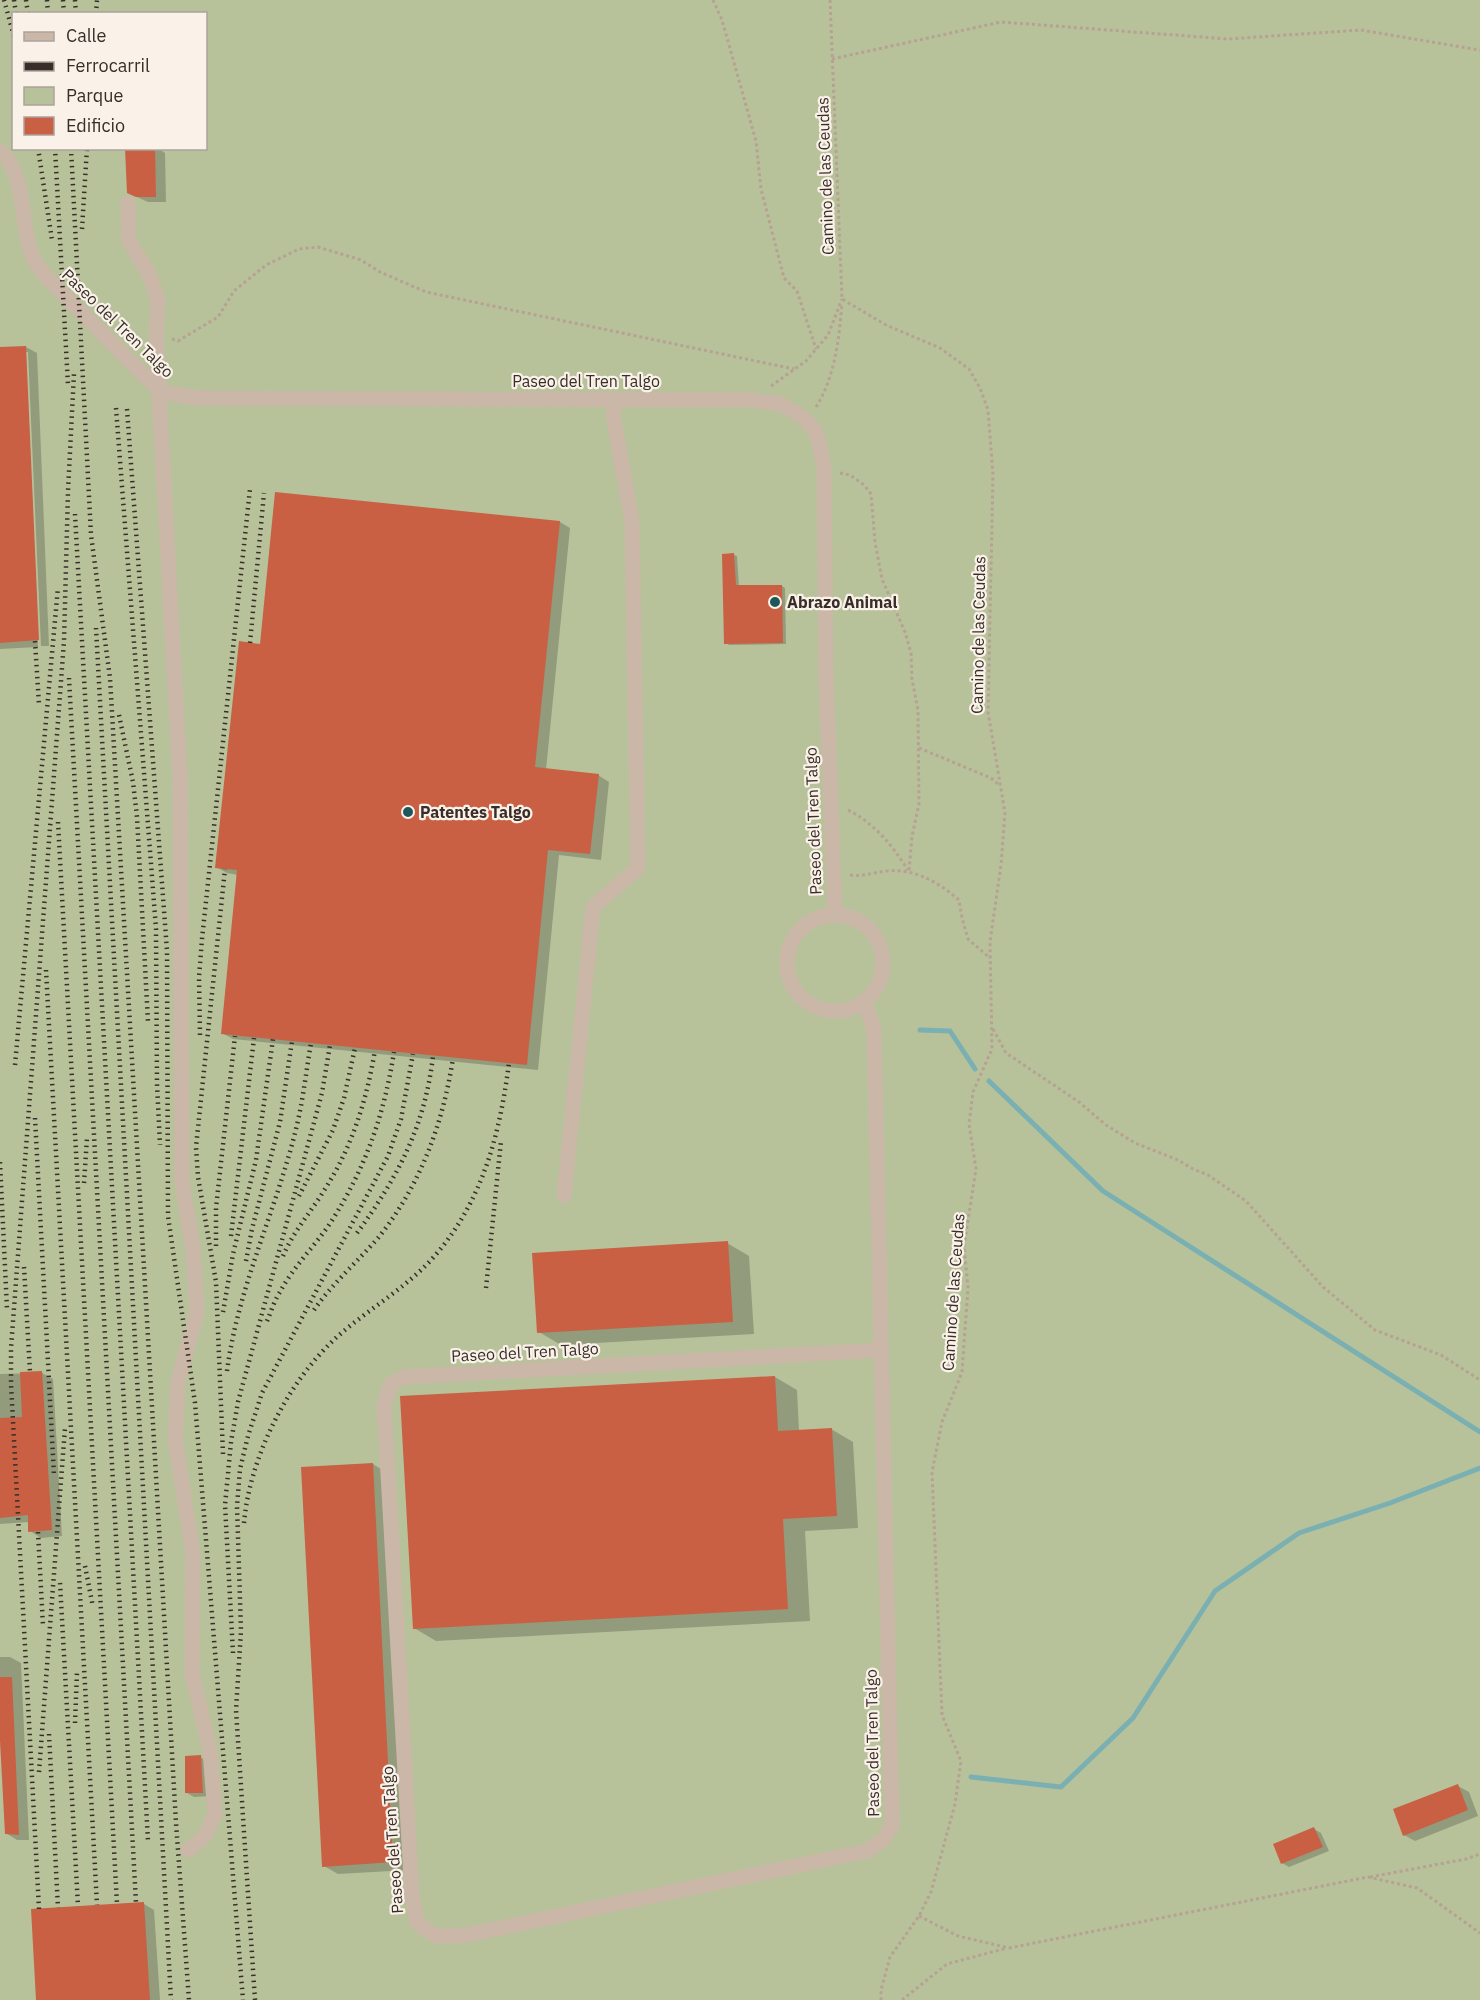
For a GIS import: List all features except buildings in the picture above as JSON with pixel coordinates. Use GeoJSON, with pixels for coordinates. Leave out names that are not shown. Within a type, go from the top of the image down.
{"type":"FeatureCollection","features":[{"type":"Feature","properties":{"kind":"street","name":"Paseo del Tren Talgo"},"geometry":{"type":"LineString","coordinates":[[0,151],[7,156],[21,194],[26,230],[33,257],[46,278],[161,392],[198,398],[751,400],[781,404],[805,419],[815,431],[819,441],[824,469],[825,675],[835,915]]}},
{"type":"Feature","properties":{"kind":"street"},"geometry":{"type":"LineString","coordinates":[[128,203],[129,241],[148,274],[158,299],[156,335],[161,392],[180,779],[182,1182],[193,1251],[198,1312],[178,1382],[175,1439],[193,1555],[192,1673],[210,1751],[215,1815],[204,1837],[188,1850]]}},
{"type":"Feature","properties":{"kind":"street"},"geometry":{"type":"LineString","coordinates":[[564,1196],[593,907],[638,868],[632,522],[614,421],[613,399]]}},
{"type":"Feature","properties":{"kind":"street"},"geometry":{"type":"LineString","coordinates":[[835,915],[850,917],[863,924],[874,934],[883,962],[881,977],[875,990],[864,1001],[851,1008],[836,1011],[822,1009],[808,1003],[797,993],[789,980],[787,965],[789,950],[795,936],[806,924],[820,917],[835,915]]}},
{"type":"Feature","properties":{"kind":"street","name":"Paseo del Tren Talgo"},"geometry":{"type":"LineString","coordinates":[[864,1001],[874,1030],[882,1350],[892,1825],[883,1840],[867,1851],[467,1935],[436,1936],[417,1923],[412,1895],[384,1404],[391,1384],[404,1377],[882,1350]]}},
{"type":"Feature","properties":{"kind":"path"},"geometry":{"type":"LineString","coordinates":[[713,0],[722,20],[756,141],[760,189],[784,278],[797,291],[816,349]]}},
{"type":"Feature","properties":{"kind":"path","name":"Camino de las Ceudas"},"geometry":{"type":"LineString","coordinates":[[830,0],[842,299],[886,325],[940,348],[969,369],[980,388],[988,410],[993,476],[988,712],[1005,813],[1001,865],[990,942],[992,1049],[973,1092],[969,1124],[976,1169],[964,1246],[968,1288],[962,1372],[942,1422],[932,1472],[942,1715],[961,1761],[955,1804],[931,1892],[919,1916],[890,1958],[881,1990],[881,2000]]}},
{"type":"Feature","properties":{"kind":"path"},"geometry":{"type":"LineString","coordinates":[[832,59],[1000,22],[1228,39],[1361,30],[1480,50]]}},
{"type":"Feature","properties":{"kind":"path"},"geometry":{"type":"LineString","coordinates":[[156,335],[178,341],[218,317],[234,291],[266,265],[299,249],[318,247],[361,260],[380,272],[426,292],[794,369]]}},
{"type":"Feature","properties":{"kind":"path"},"geometry":{"type":"LineString","coordinates":[[751,400],[806,361],[828,335],[842,299]]}},
{"type":"Feature","properties":{"kind":"path"},"geometry":{"type":"LineString","coordinates":[[805,419],[817,405],[833,364],[840,334],[842,299]]}},
{"type":"Feature","properties":{"kind":"path"},"geometry":{"type":"LineString","coordinates":[[824,469],[850,475],[864,484],[871,494],[875,542],[882,579],[912,652],[912,679],[918,710],[919,804],[912,836],[909,871]]}},
{"type":"Feature","properties":{"kind":"path"},"geometry":{"type":"LineString","coordinates":[[919,748],[991,778],[1000,786]]}},
{"type":"Feature","properties":{"kind":"path"},"geometry":{"type":"LineString","coordinates":[[830,800],[859,816],[891,843],[909,871]]}},
{"type":"Feature","properties":{"kind":"path"},"geometry":{"type":"LineString","coordinates":[[832,871],[853,876],[869,876],[886,871],[909,871],[938,885],[959,900],[968,939],[990,958]]}},
{"type":"Feature","properties":{"kind":"path"},"geometry":{"type":"LineString","coordinates":[[992,1027],[1006,1053],[1079,1102],[1106,1125],[1136,1143],[1208,1175],[1246,1201],[1323,1287],[1375,1330],[1441,1355],[1480,1380]]}},
{"type":"Feature","properties":{"kind":"path"},"geometry":{"type":"LineString","coordinates":[[902,2000],[947,1964],[1009,1948],[1466,1859],[1480,1854]]}},
{"type":"Feature","properties":{"kind":"path"},"geometry":{"type":"LineString","coordinates":[[1368,1877],[1416,1888],[1480,1933]]}},
{"type":"Feature","properties":{"kind":"path"},"geometry":{"type":"LineString","coordinates":[[919,1916],[958,1936],[1009,1948]]}},
{"type":"Feature","properties":{"kind":"green space"},"geometry":{"type":"Polygon","coordinates":[[[0,0],[1480,0],[1480,2000],[0,2000],[0,0]]]}},
{"type":"Feature","properties":{"kind":"waterway"},"geometry":{"type":"LineString","coordinates":[[920,1030],[950,1031],[975,1069]]}},
{"type":"Feature","properties":{"kind":"waterway"},"geometry":{"type":"LineString","coordinates":[[989,1081],[1103,1191],[1480,1432]]}},
{"type":"Feature","properties":{"kind":"waterway"},"geometry":{"type":"LineString","coordinates":[[971,1777],[1061,1787],[1133,1718],[1215,1591],[1299,1533],[1390,1503],[1480,1468]]}},
{"type":"Feature","properties":{"kind":"railway"},"geometry":{"type":"LineString","coordinates":[[4,0],[12,29]]}},
{"type":"Feature","properties":{"kind":"railway"},"geometry":{"type":"LineString","coordinates":[[14,0],[16,12]]}},
{"type":"Feature","properties":{"kind":"railway"},"geometry":{"type":"LineString","coordinates":[[26,0],[28,12]]}},
{"type":"Feature","properties":{"kind":"railway"},"geometry":{"type":"LineString","coordinates":[[47,0],[48,12]]}},
{"type":"Feature","properties":{"kind":"railway"},"geometry":{"type":"LineString","coordinates":[[63,0],[64,12]]}},
{"type":"Feature","properties":{"kind":"railway"},"geometry":{"type":"LineString","coordinates":[[75,0],[76,12]]}},
{"type":"Feature","properties":{"kind":"railway"},"geometry":{"type":"LineString","coordinates":[[96,12],[97,0]]}},
{"type":"Feature","properties":{"kind":"railway"},"geometry":{"type":"LineString","coordinates":[[38,150],[52,240]]}},
{"type":"Feature","properties":{"kind":"railway"},"geometry":{"type":"LineString","coordinates":[[55,150],[68,385]]}},
{"type":"Feature","properties":{"kind":"railway"},"geometry":{"type":"LineString","coordinates":[[71,150],[91,535],[110,678],[176,1823],[189,2000]]}},
{"type":"Feature","properties":{"kind":"railway"},"geometry":{"type":"LineString","coordinates":[[82,229],[87,150]]}},
{"type":"Feature","properties":{"kind":"railway"},"geometry":{"type":"LineString","coordinates":[[39,1909],[11,1348],[64,641],[74,373]]}},
{"type":"Feature","properties":{"kind":"railway"},"geometry":{"type":"LineString","coordinates":[[116,408],[156,929],[157,1084],[160,1145]]}},
{"type":"Feature","properties":{"kind":"railway"},"geometry":{"type":"LineString","coordinates":[[127,409],[167,951],[168,1216],[195,1403],[243,2000]]}},
{"type":"Feature","properties":{"kind":"railway"},"geometry":{"type":"LineString","coordinates":[[200,1035],[199,977],[202,939],[250,489]]}},
{"type":"Feature","properties":{"kind":"railway"},"geometry":{"type":"LineString","coordinates":[[250,643],[264,493]]}},
{"type":"Feature","properties":{"kind":"railway"},"geometry":{"type":"LineString","coordinates":[[75,514],[148,1841]]}},
{"type":"Feature","properties":{"kind":"railway"},"geometry":{"type":"LineString","coordinates":[[15,1065],[58,587]]}},
{"type":"Feature","properties":{"kind":"railway"},"geometry":{"type":"LineString","coordinates":[[96,628],[171,2000]]}},
{"type":"Feature","properties":{"kind":"railway"},"geometry":{"type":"LineString","coordinates":[[35,641],[39,705]]}},
{"type":"Feature","properties":{"kind":"railway"},"geometry":{"type":"LineString","coordinates":[[69,678],[136,1903]]}},
{"type":"Feature","properties":{"kind":"railway"},"geometry":{"type":"LineString","coordinates":[[119,715],[133,782],[137,817],[148,1022]]}},
{"type":"Feature","properties":{"kind":"railway"},"geometry":{"type":"LineString","coordinates":[[58,822],[117,1904]]}},
{"type":"Feature","properties":{"kind":"railway"},"geometry":{"type":"LineString","coordinates":[[223,1454],[216,1282],[198,1177],[196,1147],[225,869]]}},
{"type":"Feature","properties":{"kind":"railway"},"geometry":{"type":"LineString","coordinates":[[46,970],[97,1905]]}},
{"type":"Feature","properties":{"kind":"railway"},"geometry":{"type":"LineString","coordinates":[[216,1246],[216,1208],[235,1036]]}},
{"type":"Feature","properties":{"kind":"railway"},"geometry":{"type":"LineString","coordinates":[[231,1236],[254,1038]]}},
{"type":"Feature","properties":{"kind":"railway"},"geometry":{"type":"LineString","coordinates":[[223,1312],[233,1254],[256,1160],[273,1039]]}},
{"type":"Feature","properties":{"kind":"railway"},"geometry":{"type":"LineString","coordinates":[[246,1261],[280,1122],[292,1041]]}},
{"type":"Feature","properties":{"kind":"railway"},"geometry":{"type":"LineString","coordinates":[[227,1371],[232,1340],[248,1279],[296,1129],[311,1043]]}},
{"type":"Feature","properties":{"kind":"railway"},"geometry":{"type":"LineString","coordinates":[[233,1653],[225,1505],[231,1442],[238,1402],[322,1093],[330,1045]]}},
{"type":"Feature","properties":{"kind":"railway"},"geometry":{"type":"LineString","coordinates":[[299,1196],[333,1130],[344,1098],[355,1048]]}},
{"type":"Feature","properties":{"kind":"railway"},"geometry":{"type":"LineString","coordinates":[[283,1256],[335,1173],[351,1139],[368,1086],[375,1050]]}},
{"type":"Feature","properties":{"kind":"railway"},"geometry":{"type":"LineString","coordinates":[[267,1321],[285,1283],[331,1222],[364,1161],[379,1119],[394,1052]]}},
{"type":"Feature","properties":{"kind":"railway"},"geometry":{"type":"LineString","coordinates":[[255,2000],[236,1710],[241,1631],[237,1506],[240,1469],[262,1393],[388,1156],[401,1119],[413,1054]]}},
{"type":"Feature","properties":{"kind":"railway"},"geometry":{"type":"LineString","coordinates":[[357,1233],[385,1192],[407,1150],[424,1105],[433,1056]]}},
{"type":"Feature","properties":{"kind":"railway"},"geometry":{"type":"LineString","coordinates":[[314,1310],[378,1238],[418,1176],[443,1107],[453,1058]]}},
{"type":"Feature","properties":{"kind":"railway"},"geometry":{"type":"LineString","coordinates":[[244,1523],[254,1472],[263,1446],[274,1421],[303,1375],[338,1336],[403,1286],[427,1264],[454,1231],[467,1209],[495,1139],[509,1063]]}},
{"type":"Feature","properties":{"kind":"railway"},"geometry":{"type":"LineString","coordinates":[[35,1118],[54,1475]]}},
{"type":"Feature","properties":{"kind":"railway"},"geometry":{"type":"LineString","coordinates":[[84,1183],[87,1138]]}},
{"type":"Feature","properties":{"kind":"railway"},"geometry":{"type":"LineString","coordinates":[[486,1288],[501,1141]]}},
{"type":"Feature","properties":{"kind":"railway"},"geometry":{"type":"LineString","coordinates":[[0,1162],[7,1309]]}},
{"type":"Feature","properties":{"kind":"railway"},"geometry":{"type":"LineString","coordinates":[[24,1267],[30,1372]]}},
{"type":"Feature","properties":{"kind":"railway"},"geometry":{"type":"LineString","coordinates":[[39,1772],[65,1428]]}},
{"type":"Feature","properties":{"kind":"railway"},"geometry":{"type":"LineString","coordinates":[[38,1532],[43,1626]]}},
{"type":"Feature","properties":{"kind":"railway"},"geometry":{"type":"LineString","coordinates":[[85,1566],[93,1607]]}},
{"type":"Feature","properties":{"kind":"railway"},"geometry":{"type":"LineString","coordinates":[[60,1583],[78,1906]]}},
{"type":"Feature","properties":{"kind":"railway"},"geometry":{"type":"LineString","coordinates":[[75,1723],[77,1672]]}},
{"type":"Feature","properties":{"kind":"railway"},"geometry":{"type":"LineString","coordinates":[[49,1734],[58,1908]]}},
{"type":"Feature","properties":{"kind":"place","name":"Abrazo Animal"},"geometry":{"type":"Point","coordinates":[775,602]}},
{"type":"Feature","properties":{"kind":"place","name":"Patentes Talgo"},"geometry":{"type":"Point","coordinates":[408,812]}}]}
